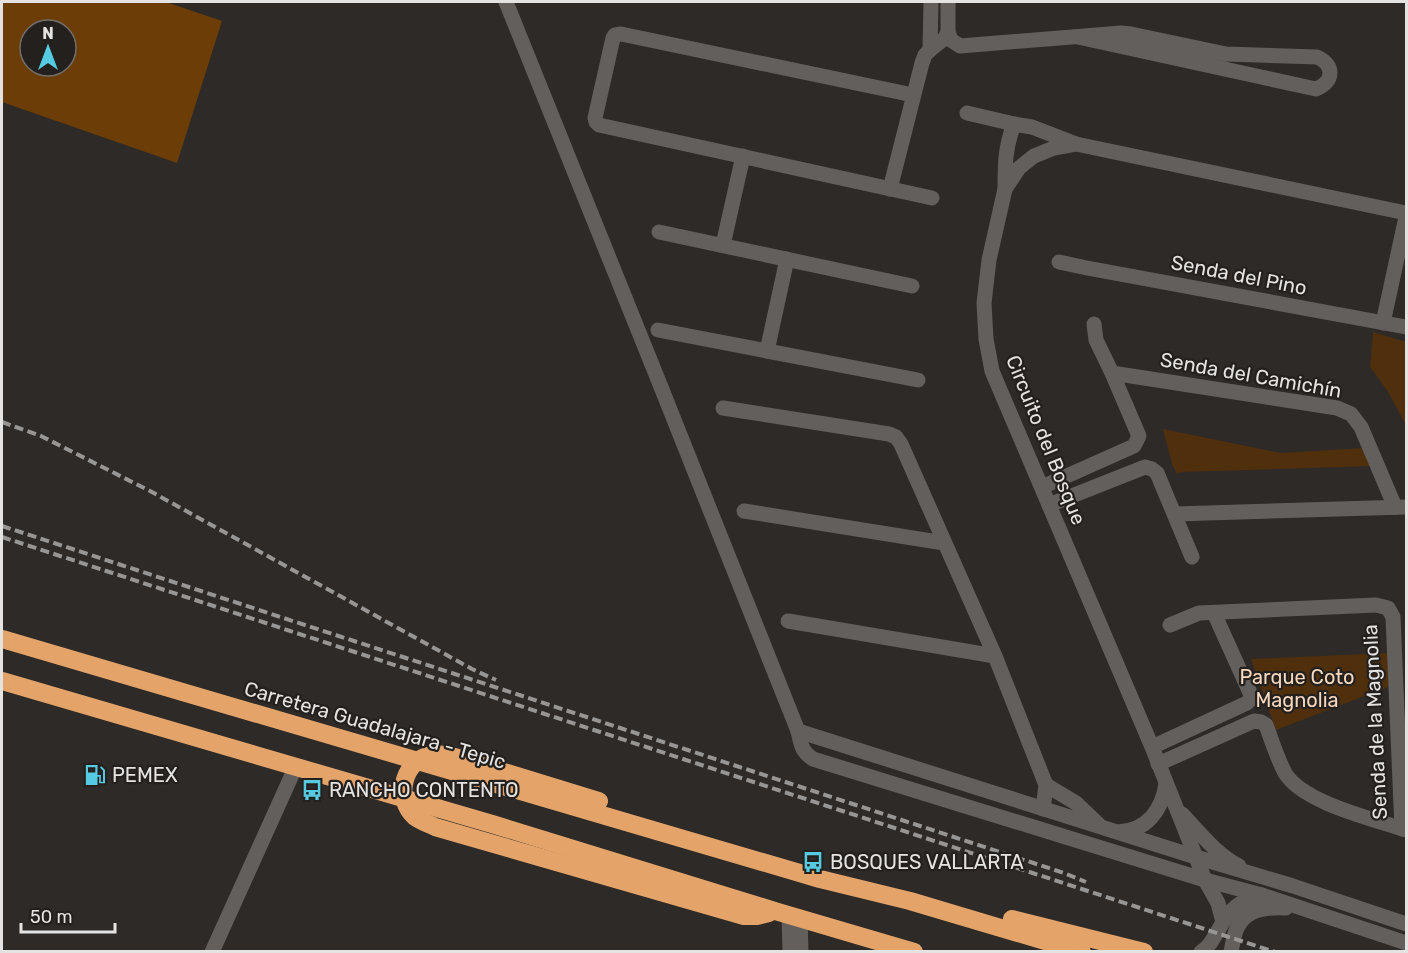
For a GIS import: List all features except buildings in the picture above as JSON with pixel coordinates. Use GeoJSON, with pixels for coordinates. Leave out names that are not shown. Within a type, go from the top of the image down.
{"type":"FeatureCollection","features":[{"type":"Feature","properties":{"kind":"highway","name":"Carretera Guadalajara - Tepic"},"geometry":{"type":"LineString","coordinates":[[2,639],[820,879],[910,901],[1082,951]]}},
{"type":"Feature","properties":{"kind":"highway"},"geometry":{"type":"LineString","coordinates":[[2,681],[492,824],[788,915],[914,951]]}},
{"type":"Feature","properties":{"kind":"highway"},"geometry":{"type":"LineString","coordinates":[[780,867],[732,841],[455,757],[438,754],[420,760],[412,766],[405,777],[403,793],[406,806],[416,818],[435,827],[744,916],[788,915]]}},
{"type":"Feature","properties":{"kind":"highway"},"geometry":{"type":"LineString","coordinates":[[910,901],[999,916],[1144,951]]}},
{"type":"Feature","properties":{"kind":"street"},"geometry":{"type":"LineString","coordinates":[[506,2],[662,387],[798,731],[802,750],[813,759],[1205,880],[1262,895],[1407,943]]}},
{"type":"Feature","properties":{"kind":"street"},"geometry":{"type":"LineString","coordinates":[[930,50],[931,2]]}},
{"type":"Feature","properties":{"kind":"street"},"geometry":{"type":"LineString","coordinates":[[948,2],[948,33],[951,40],[960,46],[1111,33],[1131,34],[1226,54],[1317,57],[1329,66],[1329,81],[1316,89],[1078,37]]}},
{"type":"Feature","properties":{"kind":"street"},"geometry":{"type":"LineString","coordinates":[[890,189],[922,63],[930,50],[948,33]]}},
{"type":"Feature","properties":{"kind":"street"},"geometry":{"type":"LineString","coordinates":[[913,95],[621,34],[613,38],[595,118],[599,125],[932,198]]}},
{"type":"Feature","properties":{"kind":"street"},"geometry":{"type":"LineString","coordinates":[[967,113],[1032,127],[1076,144]]}},
{"type":"Feature","properties":{"kind":"street"},"geometry":{"type":"LineString","coordinates":[[1005,189],[1005,155],[1014,124]]}},
{"type":"Feature","properties":{"kind":"street","name":"Circuito del Bosque"},"geometry":{"type":"LineString","coordinates":[[1223,922],[1218,903],[1205,880],[1152,747],[992,371],[986,339],[984,303],[989,260],[1005,189],[1019,168],[1034,156],[1054,148],[1076,144],[1407,215]]}},
{"type":"Feature","properties":{"kind":"street"},"geometry":{"type":"LineString","coordinates":[[723,246],[743,156]]}},
{"type":"Feature","properties":{"kind":"street"},"geometry":{"type":"LineString","coordinates":[[1383,323],[1407,215]]}},
{"type":"Feature","properties":{"kind":"street"},"geometry":{"type":"LineString","coordinates":[[659,232],[912,286]]}},
{"type":"Feature","properties":{"kind":"street"},"geometry":{"type":"LineString","coordinates":[[767,351],[787,259]]}},
{"type":"Feature","properties":{"kind":"street","name":"Senda del Pino"},"geometry":{"type":"LineString","coordinates":[[1059,261],[1407,327]]}},
{"type":"Feature","properties":{"kind":"street"},"geometry":{"type":"LineString","coordinates":[[1042,487],[1134,446],[1139,436],[1096,340],[1094,324]]}},
{"type":"Feature","properties":{"kind":"street"},"geometry":{"type":"LineString","coordinates":[[658,330],[918,380]]}},
{"type":"Feature","properties":{"kind":"street","name":"Senda del Camichín"},"geometry":{"type":"LineString","coordinates":[[1112,374],[1337,408],[1351,414],[1361,427],[1401,507],[1175,513]]}},
{"type":"Feature","properties":{"kind":"street"},"geometry":{"type":"LineString","coordinates":[[723,408],[889,434],[896,437],[995,657],[1046,785],[1043,809]]}},
{"type":"Feature","properties":{"kind":"street"},"geometry":{"type":"LineString","coordinates":[[1049,506],[1145,467],[1152,469],[1157,473],[1192,556]]}},
{"type":"Feature","properties":{"kind":"street"},"geometry":{"type":"LineString","coordinates":[[744,511],[944,543]]}},
{"type":"Feature","properties":{"kind":"street","name":"Senda de la Magnolia"},"geometry":{"type":"LineString","coordinates":[[1158,764],[1254,722],[1261,722],[1266,725],[1286,774],[1303,791],[1329,805],[1404,829],[1393,618],[1388,608],[1376,605],[1199,614],[1170,625]]}},
{"type":"Feature","properties":{"kind":"street"},"geometry":{"type":"LineString","coordinates":[[1152,747],[1247,703],[1250,699],[1251,695],[1214,613]]}},
{"type":"Feature","properties":{"kind":"street"},"geometry":{"type":"LineString","coordinates":[[788,621],[995,657]]}},
{"type":"Feature","properties":{"kind":"street"},"geometry":{"type":"LineString","coordinates":[[798,731],[1407,924]]}},
{"type":"Feature","properties":{"kind":"street"},"geometry":{"type":"LineString","coordinates":[[212,951],[296,766]]}},
{"type":"Feature","properties":{"kind":"street"},"geometry":{"type":"LineString","coordinates":[[1046,785],[1076,804],[1108,830],[1128,831],[1150,819],[1164,797],[1166,784]]}},
{"type":"Feature","properties":{"kind":"street"},"geometry":{"type":"LineString","coordinates":[[1175,807],[1233,863],[1254,874]]}},
{"type":"Feature","properties":{"kind":"street"},"geometry":{"type":"LineString","coordinates":[[1201,951],[1211,942],[1229,912],[1248,899],[1262,895],[1292,893],[1325,897]]}},
{"type":"Feature","properties":{"kind":"street"},"geometry":{"type":"LineString","coordinates":[[1230,951],[1235,931],[1241,921],[1249,915],[1259,910],[1276,907],[1303,909]]}},
{"type":"Feature","properties":{"kind":"street"},"geometry":{"type":"LineString","coordinates":[[788,915],[797,949]]}},
{"type":"Feature","properties":{"kind":"street"},"geometry":{"type":"LineString","coordinates":[[797,949],[813,932],[825,925]]}},
{"type":"Feature","properties":{"kind":"green space"},"geometry":{"type":"Polygon","coordinates":[[[1373,332],[1406,342],[1406,425],[1387,390],[1370,367],[1373,332]]]}},
{"type":"Feature","properties":{"kind":"green space"},"geometry":{"type":"Polygon","coordinates":[[[1163,429],[1281,453],[1364,448],[1373,466],[1177,474],[1172,464],[1163,429]]]}},
{"type":"Feature","properties":{"kind":"green space","name":"Parque Coto Magnolia"},"geometry":{"type":"Polygon","coordinates":[[[1388,653],[1388,687],[1276,730],[1251,659],[1388,653]]]}},
{"type":"Feature","properties":{"kind":"railway"},"geometry":{"type":"LineString","coordinates":[[2,422],[41,436],[150,491],[472,669],[496,680]]}},
{"type":"Feature","properties":{"kind":"railway"},"geometry":{"type":"LineString","coordinates":[[2,526],[1086,882]]}},
{"type":"Feature","properties":{"kind":"railway"},"geometry":{"type":"LineString","coordinates":[[2,537],[1275,952]]}},
{"type":"Feature","properties":{"kind":"place","name":"PEMEX"},"geometry":{"type":"Point","coordinates":[95,775]}},
{"type":"Feature","properties":{"kind":"place","name":"RANCHO CONTENTO"},"geometry":{"type":"Point","coordinates":[312,790]}},
{"type":"Feature","properties":{"kind":"place","name":"BOSQUES VALLARTA"},"geometry":{"type":"Point","coordinates":[813,862]}}]}
